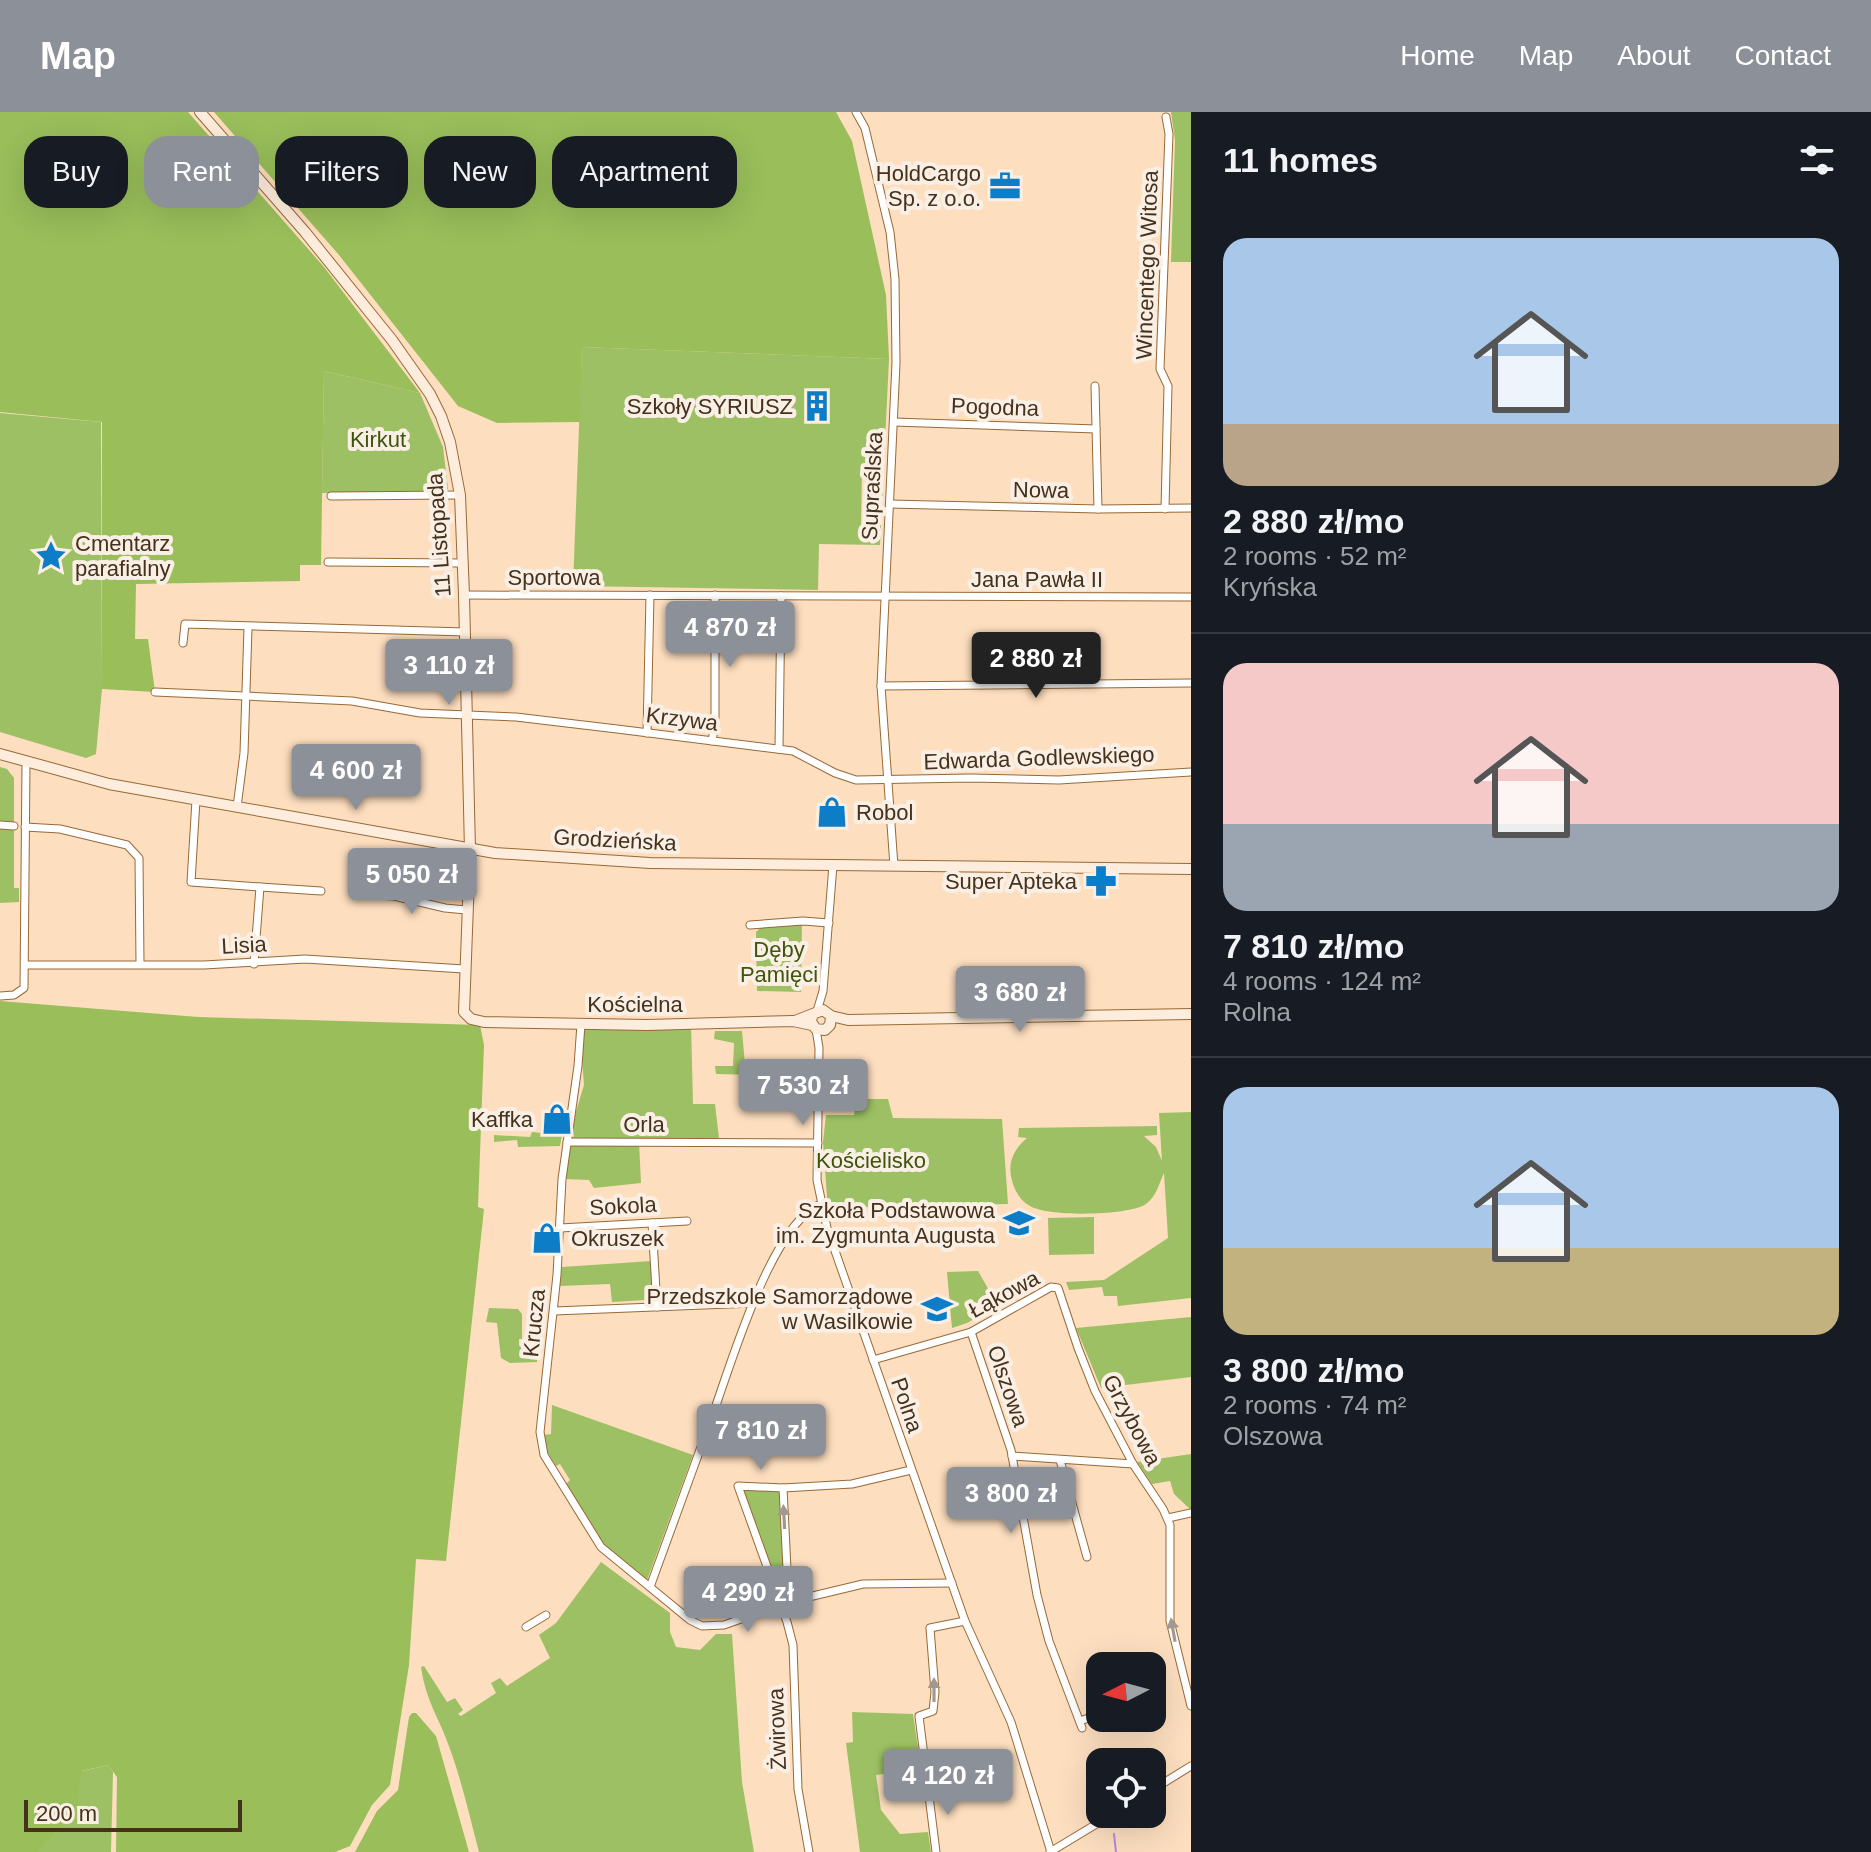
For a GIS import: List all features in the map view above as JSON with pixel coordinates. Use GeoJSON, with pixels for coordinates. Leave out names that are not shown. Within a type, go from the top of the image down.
{"type":"FeatureCollection","features":[{"type":"Feature","properties":{"kind":"street","name":"11 Listopada"},"geometry":{"type":"LineString","coordinates":[[200,112],[350,285],[430,394],[450,442],[460,495],[470,850],[462,1006],[467,1016],[476,1021]]}},
{"type":"Feature","properties":{"kind":"street","name":"Supraślska"},"geometry":{"type":"LineString","coordinates":[[856,112],[865,128],[890,232],[895,279],[894,422],[881,686],[894,866]]}},
{"type":"Feature","properties":{"kind":"street","name":"Wincentego Witosa"},"geometry":{"type":"LineString","coordinates":[[1165,509],[1168,386],[1160,369],[1169,134],[1166,117]]}},
{"type":"Feature","properties":{"kind":"street"},"geometry":{"type":"LineString","coordinates":[[1095,386],[1098,509]]}},
{"type":"Feature","properties":{"kind":"street","name":"Pogodna"},"geometry":{"type":"LineString","coordinates":[[894,422],[1096,429]]}},
{"type":"Feature","properties":{"kind":"street"},"geometry":{"type":"LineString","coordinates":[[331,496],[460,495]]}},
{"type":"Feature","properties":{"kind":"street","name":"Nowa"},"geometry":{"type":"LineString","coordinates":[[890,504],[1191,508]]}},
{"type":"Feature","properties":{"kind":"street"},"geometry":{"type":"LineString","coordinates":[[328,562],[463,563]]}},
{"type":"Feature","properties":{"kind":"street","name":"Sportowa"},"geometry":{"type":"LineString","coordinates":[[464,595],[884,597]]}},
{"type":"Feature","properties":{"kind":"street"},"geometry":{"type":"LineString","coordinates":[[647,733],[650,595]]}},
{"type":"Feature","properties":{"kind":"street"},"geometry":{"type":"LineString","coordinates":[[712,741],[715,724],[715,595]]}},
{"type":"Feature","properties":{"kind":"street"},"geometry":{"type":"LineString","coordinates":[[779,749],[781,596]]}},
{"type":"Feature","properties":{"kind":"street","name":"Jana Pawła II"},"geometry":{"type":"LineString","coordinates":[[884,597],[1191,597]]}},
{"type":"Feature","properties":{"kind":"street"},"geometry":{"type":"LineString","coordinates":[[183,643],[185,624],[465,632]]}},
{"type":"Feature","properties":{"kind":"street"},"geometry":{"type":"LineString","coordinates":[[237,807],[244,753],[248,628]]}},
{"type":"Feature","properties":{"kind":"street"},"geometry":{"type":"LineString","coordinates":[[881,686],[1191,683]]}},
{"type":"Feature","properties":{"kind":"street","name":"Krzywa"},"geometry":{"type":"LineString","coordinates":[[155,692],[352,701],[420,713],[516,717],[793,751],[835,773],[856,780],[887,780]]}},
{"type":"Feature","properties":{"kind":"street","name":"Grodzieńska"},"geometry":{"type":"LineString","coordinates":[[0,754],[109,784],[470,850],[636,862],[1191,869]]}},
{"type":"Feature","properties":{"kind":"street"},"geometry":{"type":"LineString","coordinates":[[0,996],[14,995],[24,988],[26,763]]}},
{"type":"Feature","properties":{"kind":"street","name":"Edwarda Godlewskiego"},"geometry":{"type":"LineString","coordinates":[[887,780],[1081,779],[1191,772]]}},
{"type":"Feature","properties":{"kind":"street"},"geometry":{"type":"LineString","coordinates":[[196,800],[191,882],[321,891]]}},
{"type":"Feature","properties":{"kind":"street"},"geometry":{"type":"LineString","coordinates":[[0,825],[14,826]]}},
{"type":"Feature","properties":{"kind":"street"},"geometry":{"type":"LineString","coordinates":[[25,827],[60,829],[127,845],[134,850],[139,858],[140,964]]}},
{"type":"Feature","properties":{"kind":"street","name":"Polna"},"geometry":{"type":"LineString","coordinates":[[833,865],[819,1048],[821,1204],[844,1282],[965,1621],[1011,1722],[1051,1852]]}},
{"type":"Feature","properties":{"kind":"street"},"geometry":{"type":"LineString","coordinates":[[254,964],[260,887]]}},
{"type":"Feature","properties":{"kind":"street"},"geometry":{"type":"LineString","coordinates":[[358,894],[394,896],[466,910]]}},
{"type":"Feature","properties":{"kind":"street"},"geometry":{"type":"LineString","coordinates":[[750,925],[803,921],[829,923]]}},
{"type":"Feature","properties":{"kind":"street","name":"Lisia"},"geometry":{"type":"LineString","coordinates":[[25,965],[254,964],[305,959],[464,969]]}},
{"type":"Feature","properties":{"kind":"street","name":"Kościelna"},"geometry":{"type":"LineString","coordinates":[[476,1021],[581,1024],[1191,1014]]}},
{"type":"Feature","properties":{"kind":"street","name":"Krucza"},"geometry":{"type":"LineString","coordinates":[[581,1024],[562,1179],[554,1311],[540,1432],[542,1449],[601,1547],[650,1587]]}},
{"type":"Feature","properties":{"kind":"street","name":"Orla"},"geometry":{"type":"LineString","coordinates":[[567,1142],[818,1143]]}},
{"type":"Feature","properties":{"kind":"street"},"geometry":{"type":"LineString","coordinates":[[821,1204],[805,1212],[787,1236],[754,1303],[650,1587],[690,1620],[702,1626],[724,1625],[792,1601],[863,1584],[952,1583]]}},
{"type":"Feature","properties":{"kind":"street","name":"Sokola"},"geometry":{"type":"LineString","coordinates":[[560,1228],[687,1221]]}},
{"type":"Feature","properties":{"kind":"street"},"geometry":{"type":"LineString","coordinates":[[652,1223],[657,1307]]}},
{"type":"Feature","properties":{"kind":"street","name":"Łąkowa"},"geometry":{"type":"LineString","coordinates":[[873,1360],[971,1332],[1051,1287],[1059,1290]]}},
{"type":"Feature","properties":{"kind":"street","name":"Grzybowa"},"geometry":{"type":"LineString","coordinates":[[1059,1290],[1089,1377],[1133,1464],[1169,1521]]}},
{"type":"Feature","properties":{"kind":"street"},"geometry":{"type":"LineString","coordinates":[[554,1311],[754,1303]]}},
{"type":"Feature","properties":{"kind":"street","name":"Olszowa"},"geometry":{"type":"LineString","coordinates":[[971,1332],[1012,1456],[1037,1595],[1049,1641],[1081,1725],[1086,1722]]}},
{"type":"Feature","properties":{"kind":"street"},"geometry":{"type":"LineString","coordinates":[[1012,1456],[1133,1464]]}},
{"type":"Feature","properties":{"kind":"street"},"geometry":{"type":"LineString","coordinates":[[1060,1460],[1087,1557]]}},
{"type":"Feature","properties":{"kind":"street"},"geometry":{"type":"LineString","coordinates":[[792,1601],[788,1589],[783,1488],[852,1484],[911,1470]]}},
{"type":"Feature","properties":{"kind":"street","name":"Żwirowa"},"geometry":{"type":"LineString","coordinates":[[783,1488],[738,1486],[793,1645],[795,1752],[809,1852]]}},
{"type":"Feature","properties":{"kind":"street"},"geometry":{"type":"LineString","coordinates":[[1191,1513],[1169,1521],[1170,1621],[1191,1706]]}},
{"type":"Feature","properties":{"kind":"street"},"geometry":{"type":"LineString","coordinates":[[526,1627],[546,1615]]}},
{"type":"Feature","properties":{"kind":"street"},"geometry":{"type":"LineString","coordinates":[[936,1852],[919,1716],[933,1711],[930,1628],[965,1621]]}},
{"type":"Feature","properties":{"kind":"street"},"geometry":{"type":"LineString","coordinates":[[1166,1781],[1191,1766]]}},
{"type":"Feature","properties":{"kind":"street"},"geometry":{"type":"LineString","coordinates":[[1051,1852],[1090,1828]]}},
{"type":"Feature","properties":{"kind":"green space"},"geometry":{"type":"Polygon","coordinates":[[[0,112],[188,112],[209,136],[144,136],[144,208],[259,208],[259,193],[324,267],[420,393],[324,371],[321,565],[300,565],[300,581],[136,584],[135,639],[148,639],[155,692],[102,689],[102,422],[0,412],[0,112]]]}},
{"type":"Feature","properties":{"kind":"green space"},"geometry":{"type":"Polygon","coordinates":[[[214,112],[836,112],[852,141],[886,295],[889,359],[582,347],[580,422],[497,423],[458,406],[298,208],[408,208],[408,136],[275,136],[275,182],[259,163],[259,136],[235,136],[214,112]]]}},
{"type":"Feature","properties":{"kind":"green space"},"geometry":{"type":"Polygon","coordinates":[[[1171,112],[1191,112],[1191,262],[1171,262],[1175,140],[1171,112]]]}},
{"type":"Feature","properties":{"kind":"green space"},"geometry":{"type":"Polygon","coordinates":[[[582,347],[889,359],[880,545],[819,544],[818,590],[573,586],[582,347]],[[868,463],[862,468],[861,528],[878,538],[882,468],[878,463],[868,463]]]}},
{"type":"Feature","properties":{"kind":"green space","name":"Kirkut"},"geometry":{"type":"Polygon","coordinates":[[[324,371],[420,393],[443,447],[446,492],[322,493],[324,371]]]}},
{"type":"Feature","properties":{"kind":"green space","name":"Cmentarz parafialny"},"geometry":{"type":"Polygon","coordinates":[[[0,413],[101,422],[102,689],[96,754],[86,758],[0,732],[0,413]]]}},
{"type":"Feature","properties":{"kind":"green space"},"geometry":{"type":"Polygon","coordinates":[[[0,767],[7,769],[14,778],[14,888],[19,888],[19,902],[0,903],[0,767]]]}},
{"type":"Feature","properties":{"kind":"green space","name":"Dęby Pamięci"},"geometry":{"type":"Polygon","coordinates":[[[802,923],[801,992],[757,991],[756,932],[760,928],[802,923]]]}},
{"type":"Feature","properties":{"kind":"green space"},"geometry":{"type":"Polygon","coordinates":[[[0,1001],[198,1017],[480,1025],[484,1045],[478,1207],[484,1209],[446,1561],[416,1559],[409,1665],[390,1785],[372,1805],[350,1846],[335,1852],[116,1852],[117,1777],[108,1765],[81,1771],[77,1806],[38,1852],[0,1852],[0,1001]]]}},
{"type":"Feature","properties":{"kind":"green space"},"geometry":{"type":"Polygon","coordinates":[[[585,1024],[691,1024],[693,1104],[715,1104],[719,1138],[576,1139],[567,1142],[584,1085],[580,1035],[585,1024]]]}},
{"type":"Feature","properties":{"kind":"green space"},"geometry":{"type":"Polygon","coordinates":[[[715,1031],[742,1031],[745,1064],[760,1065],[762,1075],[716,1074],[715,1066],[733,1066],[734,1043],[714,1039],[715,1031]]]}},
{"type":"Feature","properties":{"kind":"green space","name":"Kościelisko"},"geometry":{"type":"Polygon","coordinates":[[[856,1099],[888,1099],[893,1118],[1002,1119],[1008,1204],[828,1210],[823,1142],[826,1115],[854,1115],[856,1099]]]}},
{"type":"Feature","properties":{"kind":"green space"},"geometry":{"type":"Polygon","coordinates":[[[1191,1112],[1191,1298],[1118,1306],[1117,1296],[1104,1296],[1102,1287],[1069,1290],[1066,1282],[1104,1280],[1168,1238],[1164,1173],[1153,1197],[1137,1208],[1088,1214],[1039,1210],[1023,1200],[1012,1180],[1012,1159],[1027,1138],[1018,1137],[1019,1128],[1157,1126],[1157,1135],[1144,1136],[1156,1147],[1162,1161],[1159,1113],[1191,1112]]]}},
{"type":"Feature","properties":{"kind":"green space"},"geometry":{"type":"Polygon","coordinates":[[[532,1132],[562,1135],[560,1146],[518,1147],[517,1140],[494,1142],[494,1135],[530,1137],[532,1132]]]}},
{"type":"Feature","properties":{"kind":"green space"},"geometry":{"type":"Polygon","coordinates":[[[639,1142],[641,1183],[594,1188],[589,1180],[565,1179],[571,1146],[639,1142]]]}},
{"type":"Feature","properties":{"kind":"green space"},"geometry":{"type":"Polygon","coordinates":[[[1094,1217],[1094,1254],[1049,1255],[1048,1218],[1094,1217]]]}},
{"type":"Feature","properties":{"kind":"green space"},"geometry":{"type":"Polygon","coordinates":[[[652,1261],[652,1303],[648,1304],[645,1300],[612,1302],[610,1284],[560,1286],[562,1267],[652,1261]]]}},
{"type":"Feature","properties":{"kind":"green space"},"geometry":{"type":"Polygon","coordinates":[[[978,1271],[998,1306],[952,1328],[947,1272],[978,1271]]]}},
{"type":"Feature","properties":{"kind":"green space"},"geometry":{"type":"Polygon","coordinates":[[[489,1308],[518,1309],[522,1314],[519,1346],[538,1347],[537,1362],[510,1363],[501,1358],[497,1323],[486,1322],[489,1308]]]}},
{"type":"Feature","properties":{"kind":"green space"},"geometry":{"type":"Polygon","coordinates":[[[1191,1317],[1191,1377],[1101,1388],[1076,1328],[1191,1317]]]}},
{"type":"Feature","properties":{"kind":"green space"},"geometry":{"type":"Polygon","coordinates":[[[552,1405],[693,1455],[647,1580],[606,1548],[566,1484],[570,1480],[560,1464],[556,1466],[545,1448],[544,1435],[551,1434],[552,1405]]]}},
{"type":"Feature","properties":{"kind":"green space"},"geometry":{"type":"Polygon","coordinates":[[[1191,1454],[1191,1510],[1174,1494],[1170,1481],[1152,1484],[1137,1462],[1191,1454]]]}},
{"type":"Feature","properties":{"kind":"green space"},"geometry":{"type":"Polygon","coordinates":[[[741,1489],[781,1489],[787,1599],[783,1599],[741,1489]]]}},
{"type":"Feature","properties":{"kind":"green space"},"geometry":{"type":"Polygon","coordinates":[[[601,1562],[670,1613],[670,1632],[676,1647],[700,1650],[716,1634],[732,1634],[742,1782],[754,1852],[479,1852],[458,1774],[429,1700],[421,1667],[424,1666],[447,1702],[455,1698],[463,1710],[458,1714],[461,1716],[496,1693],[491,1683],[500,1678],[507,1686],[550,1658],[539,1635],[556,1623],[601,1562]]]}},
{"type":"Feature","properties":{"kind":"green space"},"geometry":{"type":"Polygon","coordinates":[[[0,1599],[82,1771],[108,1765],[113,1772],[111,1852],[0,1852],[0,1599]]]}},
{"type":"Feature","properties":{"kind":"green space"},"geometry":{"type":"Polygon","coordinates":[[[852,1712],[913,1714],[919,1754],[899,1758],[891,1773],[876,1775],[881,1810],[900,1834],[928,1832],[931,1852],[860,1852],[846,1743],[853,1742],[852,1712]]]}},
{"type":"Feature","properties":{"kind":"green space"},"geometry":{"type":"Polygon","coordinates":[[[412,1713],[416,1713],[436,1736],[469,1852],[355,1852],[377,1811],[398,1790],[412,1713]]]}},
{"type":"Feature","properties":{"kind":"waterway"},"geometry":{"type":"LineString","coordinates":[[1114,1834],[1116,1852]]}},
{"type":"Feature","properties":{"kind":"place","name":"HoldCargo Sp. z o.o."},"geometry":{"type":"Point","coordinates":[1005,186]}},
{"type":"Feature","properties":{"kind":"place","name":"Szkoły SYRIUSZ"},"geometry":{"type":"Point","coordinates":[817,406]}},
{"type":"Feature","properties":{"kind":"place","name":"Cmentarz parafialny"},"geometry":{"type":"Point","coordinates":[51,556]}},
{"type":"Feature","properties":{"kind":"place","name":"Robol"},"geometry":{"type":"Point","coordinates":[832,812]}},
{"type":"Feature","properties":{"kind":"place","name":"Super Apteka"},"geometry":{"type":"Point","coordinates":[1101,881]}},
{"type":"Feature","properties":{"kind":"place","name":"Kaffka"},"geometry":{"type":"Point","coordinates":[557,1119]}},
{"type":"Feature","properties":{"kind":"place","name":"Szkoła Podstawowa im. Zygmunta Augusta"},"geometry":{"type":"Point","coordinates":[1019,1223]}},
{"type":"Feature","properties":{"kind":"place","name":"Okruszek"},"geometry":{"type":"Point","coordinates":[547,1238]}},
{"type":"Feature","properties":{"kind":"place","name":"Przedszkole Samorządowe w Wasilkowie"},"geometry":{"type":"Point","coordinates":[937,1309]}}]}
